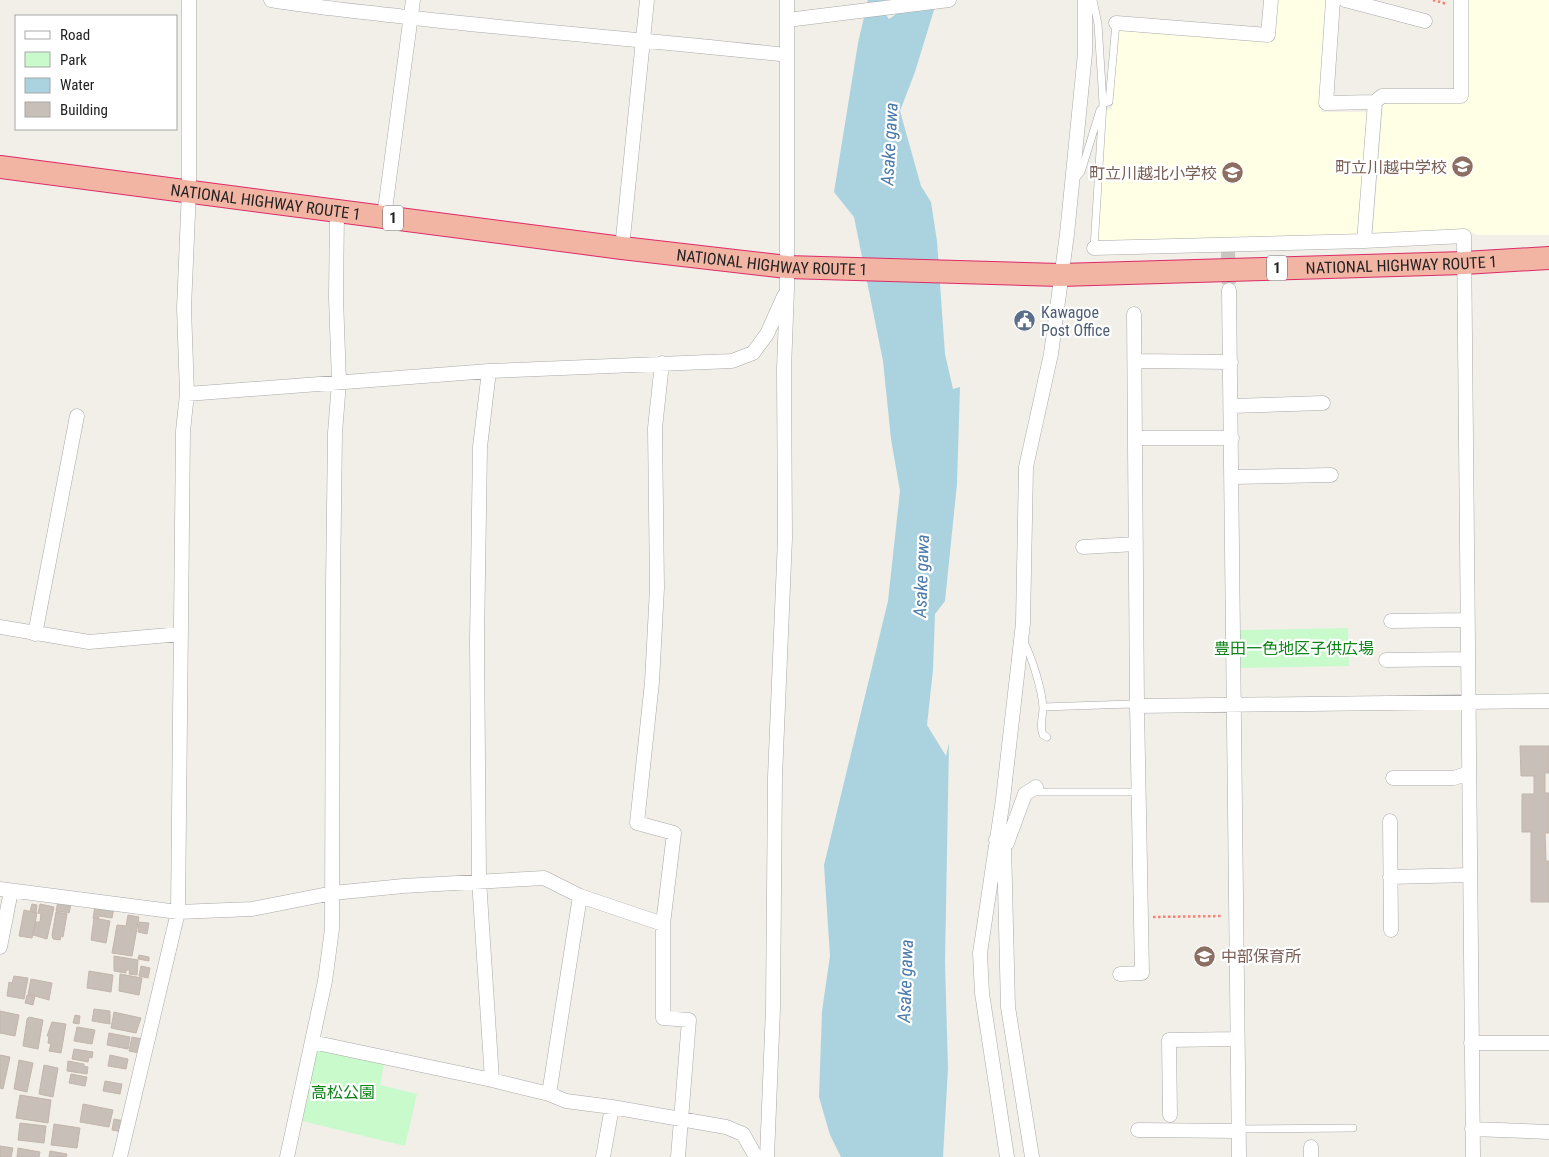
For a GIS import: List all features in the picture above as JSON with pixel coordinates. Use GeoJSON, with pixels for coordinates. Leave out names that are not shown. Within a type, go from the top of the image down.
{"type":"FeatureCollection","features":[{"type":"Feature","properties":{"kind":"highway","name":"NATIONAL HIGHWAY ROUTE 1"},"geometry":{"type":"LineString","coordinates":[[0,167],[189,190],[622,248],[787,278],[813,268],[1004,275],[1060,275],[1464,263],[1549,258]]}},
{"type":"Feature","properties":{"kind":"street"},"geometry":{"type":"LineString","coordinates":[[120,1157],[178,912],[183,431],[187,394],[184,308],[189,190],[189,0]]}},
{"type":"Feature","properties":{"kind":"street"},"geometry":{"type":"LineString","coordinates":[[271,0],[314,7],[565,35],[642,39],[786,55]]}},
{"type":"Feature","properties":{"kind":"street"},"geometry":{"type":"LineString","coordinates":[[384,217],[413,0]]}},
{"type":"Feature","properties":{"kind":"street"},"geometry":{"type":"LineString","coordinates":[[622,248],[647,0]]}},
{"type":"Feature","properties":{"kind":"street"},"geometry":{"type":"LineString","coordinates":[[766,1157],[773,1008],[775,777],[785,538],[784,368],[787,278],[786,55],[788,0]]}},
{"type":"Feature","properties":{"kind":"street"},"geometry":{"type":"LineString","coordinates":[[787,20],[949,0]]}},
{"type":"Feature","properties":{"kind":"street"},"geometry":{"type":"LineString","coordinates":[[1007,1157],[980,973],[980,953],[1000,843],[1022,637],[1026,467],[1051,354],[1084,53],[1085,0]]}},
{"type":"Feature","properties":{"kind":"street"},"geometry":{"type":"LineString","coordinates":[[1116,23],[1268,35],[1271,0]]}},
{"type":"Feature","properties":{"kind":"street"},"geometry":{"type":"LineString","coordinates":[[1333,0],[1326,103],[1375,102],[1382,96],[1461,96],[1461,0]]}},
{"type":"Feature","properties":{"kind":"street"},"geometry":{"type":"LineString","coordinates":[[1345,0],[1426,21]]}},
{"type":"Feature","properties":{"kind":"street"},"geometry":{"type":"LineString","coordinates":[[1364,241],[1375,102]]}},
{"type":"Feature","properties":{"kind":"street"},"geometry":{"type":"LineString","coordinates":[[287,1157],[312,1042],[332,929],[333,586],[335,432],[339,382],[336,298],[337,211]]}},
{"type":"Feature","properties":{"kind":"street"},"geometry":{"type":"LineString","coordinates":[[1094,248],[1228,247],[1464,236],[1473,1157]]}},
{"type":"Feature","properties":{"kind":"street"},"geometry":{"type":"LineString","coordinates":[[187,394],[488,371],[732,361],[754,353],[766,334],[787,278]]}},
{"type":"Feature","properties":{"kind":"street"},"geometry":{"type":"LineString","coordinates":[[1229,290],[1237,916],[1238,1157]]}},
{"type":"Feature","properties":{"kind":"street"},"geometry":{"type":"LineString","coordinates":[[1120,974],[1142,973],[1138,792],[1134,314]]}},
{"type":"Feature","properties":{"kind":"street"},"geometry":{"type":"LineString","coordinates":[[1135,361],[1231,362]]}},
{"type":"Feature","properties":{"kind":"street"},"geometry":{"type":"LineString","coordinates":[[662,363],[655,428],[657,588],[652,682],[638,823],[674,833],[663,924],[663,1018],[689,1020],[678,1157]]}},
{"type":"Feature","properties":{"kind":"street"},"geometry":{"type":"LineString","coordinates":[[488,371],[480,447],[477,641],[479,880],[492,1080]]}},
{"type":"Feature","properties":{"kind":"street"},"geometry":{"type":"LineString","coordinates":[[1231,406],[1323,403]]}},
{"type":"Feature","properties":{"kind":"street"},"geometry":{"type":"LineString","coordinates":[[35,634],[77,416]]}},
{"type":"Feature","properties":{"kind":"street"},"geometry":{"type":"LineString","coordinates":[[1135,438],[1232,438]]}},
{"type":"Feature","properties":{"kind":"street"},"geometry":{"type":"LineString","coordinates":[[1232,477],[1331,475]]}},
{"type":"Feature","properties":{"kind":"street"},"geometry":{"type":"LineString","coordinates":[[1083,547],[1136,544]]}},
{"type":"Feature","properties":{"kind":"street"},"geometry":{"type":"LineString","coordinates":[[1391,621],[1467,620]]}},
{"type":"Feature","properties":{"kind":"street"},"geometry":{"type":"LineString","coordinates":[[0,628],[89,642],[181,634]]}},
{"type":"Feature","properties":{"kind":"street"},"geometry":{"type":"LineString","coordinates":[[1386,660],[1468,659]]}},
{"type":"Feature","properties":{"kind":"street"},"geometry":{"type":"LineString","coordinates":[[1137,706],[1549,701]]}},
{"type":"Feature","properties":{"kind":"street"},"geometry":{"type":"LineString","coordinates":[[1393,778],[1454,778],[1469,773]]}},
{"type":"Feature","properties":{"kind":"street"},"geometry":{"type":"LineString","coordinates":[[1000,843],[1007,843],[1025,794],[1036,790]]}},
{"type":"Feature","properties":{"kind":"street"},"geometry":{"type":"LineString","coordinates":[[1390,820],[1391,930]]}},
{"type":"Feature","properties":{"kind":"street"},"geometry":{"type":"LineString","coordinates":[[1000,843],[1008,1007],[1032,1157]]}},
{"type":"Feature","properties":{"kind":"street"},"geometry":{"type":"LineString","coordinates":[[1390,877],[1470,875]]}},
{"type":"Feature","properties":{"kind":"street"},"geometry":{"type":"LineString","coordinates":[[0,948],[6,890],[178,912],[252,910],[333,893],[479,880],[544,878],[580,896],[663,924]]}},
{"type":"Feature","properties":{"kind":"street"},"geometry":{"type":"LineString","coordinates":[[549,1094],[580,896]]}},
{"type":"Feature","properties":{"kind":"street"},"geometry":{"type":"LineString","coordinates":[[1170,1116],[1170,1040],[1237,1039]]}},
{"type":"Feature","properties":{"kind":"street"},"geometry":{"type":"LineString","coordinates":[[312,1042],[492,1080],[549,1094],[566,1101],[612,1107],[726,1128],[743,1134],[756,1157]]}},
{"type":"Feature","properties":{"kind":"street"},"geometry":{"type":"LineString","coordinates":[[1471,1043],[1549,1043]]}},
{"type":"Feature","properties":{"kind":"street"},"geometry":{"type":"LineString","coordinates":[[603,1157],[612,1107]]}},
{"type":"Feature","properties":{"kind":"street"},"geometry":{"type":"LineString","coordinates":[[1472,1129],[1549,1132]]}},
{"type":"Feature","properties":{"kind":"street"},"geometry":{"type":"LineString","coordinates":[[1138,1130],[1238,1130]]}},
{"type":"Feature","properties":{"kind":"lane"},"geometry":{"type":"LineString","coordinates":[[1093,0],[1098,24],[1103,103],[1094,248]]}},
{"type":"Feature","properties":{"kind":"lane"},"geometry":{"type":"LineString","coordinates":[[1103,103],[1109,102],[1116,23]]}},
{"type":"Feature","properties":{"kind":"lane"},"geometry":{"type":"LineString","coordinates":[[1071,182],[1081,172],[1103,103]]}},
{"type":"Feature","properties":{"kind":"lane"},"geometry":{"type":"LineString","coordinates":[[1022,637],[1029,653],[1043,707],[1041,730],[1043,735],[1047,737]]}},
{"type":"Feature","properties":{"kind":"lane"},"geometry":{"type":"LineString","coordinates":[[1043,707],[1132,704],[1137,706]]}},
{"type":"Feature","properties":{"kind":"lane"},"geometry":{"type":"LineString","coordinates":[[1036,790],[1138,792]]}},
{"type":"Feature","properties":{"kind":"lane"},"geometry":{"type":"LineString","coordinates":[[1238,1130],[1353,1128]]}},
{"type":"Feature","properties":{"kind":"path"},"geometry":{"type":"LineString","coordinates":[[1140,917],[1237,916]]}},
{"type":"Feature","properties":{"kind":"shaded area","name":"町立川越北小学校"},"geometry":{"type":"Polygon","coordinates":[[[1276,0],[1330,0],[1321,112],[1369,112],[1360,235],[1097,244],[1106,110],[1112,109],[1117,27],[1271,39],[1276,0]]]}},
{"type":"Feature","properties":{"kind":"shaded area","name":"町立川越中学校"},"geometry":{"type":"Polygon","coordinates":[[[1464,0],[1549,0],[1549,235],[1478,235],[1467,231],[1374,234],[1383,104],[1465,102],[1464,0]]]}},
{"type":"Feature","properties":{"kind":"green space","name":"豊田一色地区子供広場"},"geometry":{"type":"Polygon","coordinates":[[[1348,628],[1349,666],[1239,668],[1239,630],[1348,628]]]}},
{"type":"Feature","properties":{"kind":"green space","name":"高松公園"},"geometry":{"type":"Polygon","coordinates":[[[316,1047],[384,1063],[380,1085],[417,1094],[405,1146],[298,1120],[316,1047]]]}},
{"type":"Feature","properties":{"kind":"water","name":"Asake gawa"},"geometry":{"type":"Polygon","coordinates":[[[868,0],[884,0],[886,15],[889,19],[895,15],[902,0],[937,0],[915,72],[900,111],[921,186],[931,202],[937,241],[945,354],[953,389],[960,387],[957,484],[945,601],[935,614],[933,670],[927,725],[946,756],[949,743],[945,962],[948,1068],[943,1157],[841,1157],[830,1135],[819,1097],[822,1011],[830,956],[824,865],[888,601],[900,491],[891,439],[883,361],[854,217],[834,192],[858,43],[868,0]]]}},
{"type":"Feature","properties":{"kind":"building"},"geometry":{"type":"Polygon","coordinates":[[[1520,746],[1549,746],[1549,773],[1545,773],[1545,793],[1549,793],[1549,833],[1545,833],[1546,861],[1549,861],[1549,902],[1531,902],[1531,832],[1522,832],[1522,794],[1534,794],[1534,776],[1521,776],[1520,746]]]}},
{"type":"Feature","properties":{"kind":"building"},"geometry":{"type":"Polygon","coordinates":[[[58,901],[71,904],[69,913],[56,911],[58,901]]]}},
{"type":"Feature","properties":{"kind":"building"},"geometry":{"type":"Polygon","coordinates":[[[32,904],[37,905],[36,913],[30,911],[32,904]]]}},
{"type":"Feature","properties":{"kind":"building"},"geometry":{"type":"Polygon","coordinates":[[[40,904],[54,907],[47,939],[33,935],[36,922],[40,922],[41,914],[38,913],[40,904]]]}},
{"type":"Feature","properties":{"kind":"building"},"geometry":{"type":"Polygon","coordinates":[[[95,906],[114,908],[112,918],[99,916],[98,919],[93,918],[95,906]]]}},
{"type":"Feature","properties":{"kind":"building"},"geometry":{"type":"Polygon","coordinates":[[[24,910],[37,913],[32,938],[19,936],[24,910]]]}},
{"type":"Feature","properties":{"kind":"building"},"geometry":{"type":"Polygon","coordinates":[[[56,912],[67,914],[63,937],[61,936],[60,940],[53,939],[52,935],[56,912]]]}},
{"type":"Feature","properties":{"kind":"building"},"geometry":{"type":"Polygon","coordinates":[[[128,915],[139,917],[132,956],[112,953],[117,925],[126,926],[128,915]]]}},
{"type":"Feature","properties":{"kind":"building"},"geometry":{"type":"Polygon","coordinates":[[[94,918],[110,921],[106,943],[91,940],[94,918]]]}},
{"type":"Feature","properties":{"kind":"building"},"geometry":{"type":"Polygon","coordinates":[[[139,922],[149,923],[147,934],[138,932],[139,922]]]}},
{"type":"Feature","properties":{"kind":"building"},"geometry":{"type":"Polygon","coordinates":[[[139,955],[149,957],[149,961],[138,959],[139,955]]]}},
{"type":"Feature","properties":{"kind":"building"},"geometry":{"type":"Polygon","coordinates":[[[114,956],[138,960],[137,975],[129,974],[130,970],[126,970],[126,973],[114,971],[114,956]]]}},
{"type":"Feature","properties":{"kind":"building"},"geometry":{"type":"Polygon","coordinates":[[[141,966],[150,968],[148,978],[139,976],[141,966]]]}},
{"type":"Feature","properties":{"kind":"building"},"geometry":{"type":"Polygon","coordinates":[[[89,971],[113,975],[111,992],[87,988],[89,971]]]}},
{"type":"Feature","properties":{"kind":"building"},"geometry":{"type":"Polygon","coordinates":[[[120,974],[142,978],[139,995],[119,991],[120,974]]]}},
{"type":"Feature","properties":{"kind":"building"},"geometry":{"type":"Polygon","coordinates":[[[14,976],[28,978],[24,999],[7,996],[9,982],[12,983],[14,976]]]}},
{"type":"Feature","properties":{"kind":"building"},"geometry":{"type":"Polygon","coordinates":[[[31,979],[52,983],[49,1000],[28,994],[31,979]]]}},
{"type":"Feature","properties":{"kind":"building"},"geometry":{"type":"Polygon","coordinates":[[[27,995],[35,996],[33,1005],[25,1003],[27,995]]]}},
{"type":"Feature","properties":{"kind":"building"},"geometry":{"type":"Polygon","coordinates":[[[94,1009],[110,1011],[110,1024],[92,1021],[94,1009]]]}},
{"type":"Feature","properties":{"kind":"building"},"geometry":{"type":"Polygon","coordinates":[[[0,1011],[19,1015],[15,1036],[0,1033],[0,1011]]]}},
{"type":"Feature","properties":{"kind":"building"},"geometry":{"type":"Polygon","coordinates":[[[114,1012],[141,1018],[136,1033],[111,1028],[114,1012]]]}},
{"type":"Feature","properties":{"kind":"building"},"geometry":{"type":"Polygon","coordinates":[[[75,1015],[80,1016],[79,1024],[73,1023],[75,1015]]]}},
{"type":"Feature","properties":{"kind":"building"},"geometry":{"type":"Polygon","coordinates":[[[29,1017],[43,1020],[38,1049],[23,1046],[27,1019],[29,1017]]]}},
{"type":"Feature","properties":{"kind":"building"},"geometry":{"type":"Polygon","coordinates":[[[52,1022],[66,1024],[61,1053],[49,1051],[51,1044],[48,1043],[49,1036],[47,1036],[52,1022]]]}},
{"type":"Feature","properties":{"kind":"building"},"geometry":{"type":"Polygon","coordinates":[[[77,1027],[95,1030],[92,1044],[74,1041],[77,1027]]]}},
{"type":"Feature","properties":{"kind":"building"},"geometry":{"type":"Polygon","coordinates":[[[109,1033],[130,1037],[128,1049],[107,1045],[109,1033]]]}},
{"type":"Feature","properties":{"kind":"building"},"geometry":{"type":"Polygon","coordinates":[[[132,1037],[142,1039],[139,1053],[129,1051],[132,1037]]]}},
{"type":"Feature","properties":{"kind":"building"},"geometry":{"type":"Polygon","coordinates":[[[74,1049],[93,1052],[92,1058],[89,1057],[88,1062],[72,1059],[74,1049]]]}},
{"type":"Feature","properties":{"kind":"building"},"geometry":{"type":"Polygon","coordinates":[[[0,1055],[10,1057],[3,1089],[0,1088],[0,1055]]]}},
{"type":"Feature","properties":{"kind":"building"},"geometry":{"type":"Polygon","coordinates":[[[110,1055],[128,1059],[126,1069],[108,1066],[110,1055]]]}},
{"type":"Feature","properties":{"kind":"building"},"geometry":{"type":"Polygon","coordinates":[[[19,1060],[33,1063],[27,1092],[14,1089],[19,1060]]]}},
{"type":"Feature","properties":{"kind":"building"},"geometry":{"type":"Polygon","coordinates":[[[68,1061],[84,1064],[84,1066],[88,1067],[87,1074],[67,1071],[68,1061]]]}},
{"type":"Feature","properties":{"kind":"building"},"geometry":{"type":"Polygon","coordinates":[[[44,1065],[58,1068],[53,1097],[39,1094],[44,1065]]]}},
{"type":"Feature","properties":{"kind":"building"},"geometry":{"type":"Polygon","coordinates":[[[71,1074],[87,1077],[85,1086],[69,1083],[71,1074]]]}},
{"type":"Feature","properties":{"kind":"building"},"geometry":{"type":"Polygon","coordinates":[[[105,1081],[122,1084],[120,1094],[103,1091],[105,1081]]]}},
{"type":"Feature","properties":{"kind":"building"},"geometry":{"type":"Polygon","coordinates":[[[20,1095],[51,1100],[48,1123],[16,1118],[20,1095]]]}},
{"type":"Feature","properties":{"kind":"building"},"geometry":{"type":"Polygon","coordinates":[[[83,1104],[113,1110],[109,1127],[80,1122],[83,1104]]]}},
{"type":"Feature","properties":{"kind":"building"},"geometry":{"type":"Polygon","coordinates":[[[114,1119],[124,1121],[122,1132],[112,1130],[114,1119]]]}},
{"type":"Feature","properties":{"kind":"building"},"geometry":{"type":"Polygon","coordinates":[[[20,1123],[46,1126],[44,1143],[18,1140],[20,1123]]]}},
{"type":"Feature","properties":{"kind":"building"},"geometry":{"type":"Polygon","coordinates":[[[54,1124],[80,1128],[77,1148],[51,1145],[54,1124]]]}},
{"type":"Feature","properties":{"kind":"building"},"geometry":{"type":"Polygon","coordinates":[[[0,1146],[13,1148],[11,1157],[0,1157],[0,1146]]]}},
{"type":"Feature","properties":{"kind":"building"},"geometry":{"type":"Polygon","coordinates":[[[18,1148],[40,1152],[39,1157],[17,1157],[18,1148]]]}},
{"type":"Feature","properties":{"kind":"building"},"geometry":{"type":"Polygon","coordinates":[[[50,1151],[67,1154],[66,1157],[49,1157],[50,1151]]]}},
{"type":"Feature","properties":{"kind":"tunnel"},"geometry":{"type":"LineString","coordinates":[[1228,249],[1229,290]]}},
{"type":"Feature","properties":{"kind":"place","name":"町立川越中学校"},"geometry":{"type":"Point","coordinates":[1463,167]}},
{"type":"Feature","properties":{"kind":"place","name":"町立川越北小学校"},"geometry":{"type":"Point","coordinates":[1233,173]}},
{"type":"Feature","properties":{"kind":"place","name":"Kawagoe Post Office"},"geometry":{"type":"Point","coordinates":[1025,321]}},
{"type":"Feature","properties":{"kind":"place","name":"中部保育所"},"geometry":{"type":"Point","coordinates":[1205,956]}}]}
